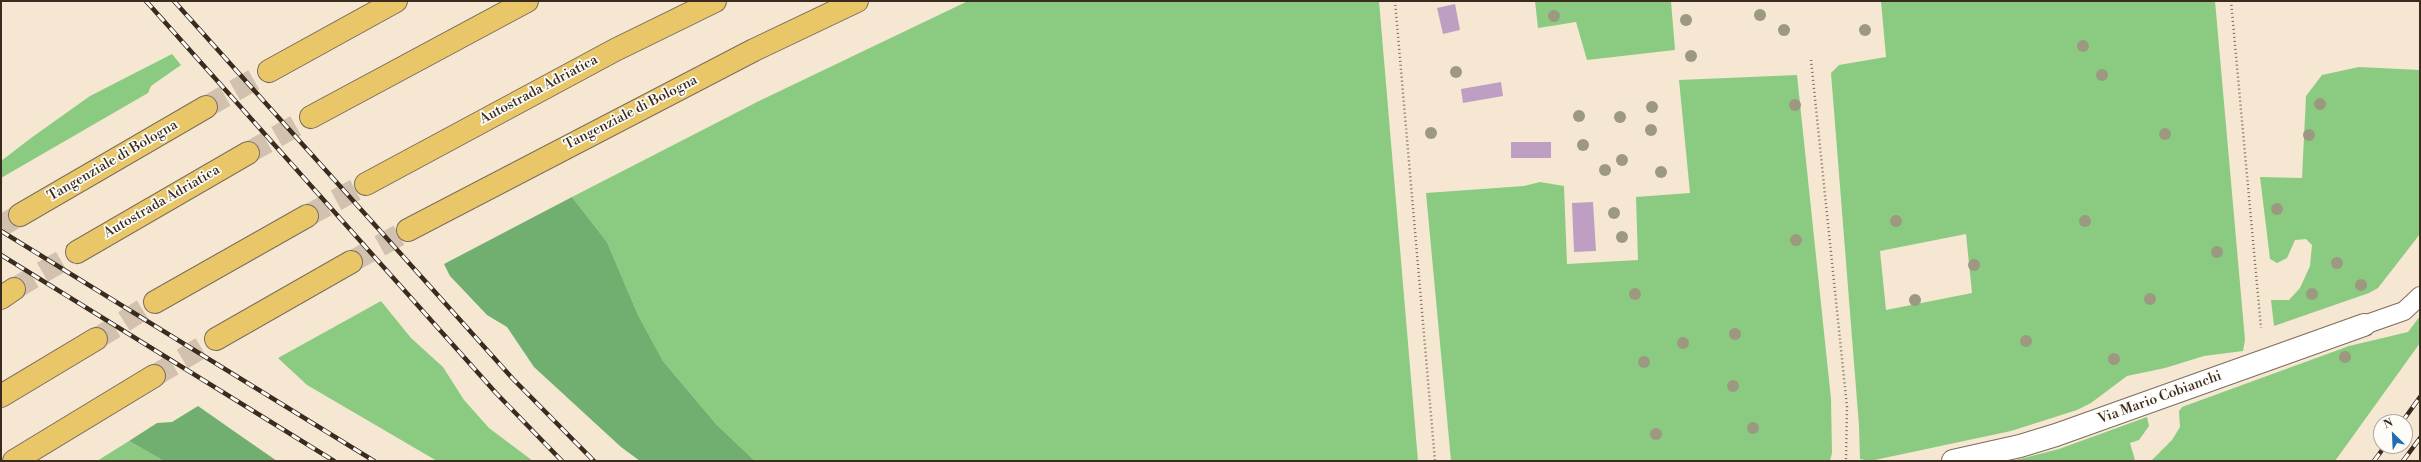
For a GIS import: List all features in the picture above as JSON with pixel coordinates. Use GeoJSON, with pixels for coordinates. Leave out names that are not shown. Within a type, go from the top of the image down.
{"type":"FeatureCollection","features":[{"type":"Feature","properties":{"kind":"highway"},"geometry":{"type":"LineString","coordinates":[[269,71],[396,1]]}},
{"type":"Feature","properties":{"kind":"highway"},"geometry":{"type":"LineString","coordinates":[[311,117],[527,1]]}},
{"type":"Feature","properties":{"kind":"highway","name":"Autostrada Adriatica"},"geometry":{"type":"LineString","coordinates":[[366,184],[615,50],[714,1]]}},
{"type":"Feature","properties":{"kind":"highway","name":"Tangenziale di Bologna"},"geometry":{"type":"LineString","coordinates":[[408,230],[747,54],[857,1]]}},
{"type":"Feature","properties":{"kind":"highway","name":"Tangenziale di Bologna"},"geometry":{"type":"LineString","coordinates":[[20,215],[206,106]]}},
{"type":"Feature","properties":{"kind":"highway","name":"Autostrada Adriatica"},"geometry":{"type":"LineString","coordinates":[[77,252],[248,153]]}},
{"type":"Feature","properties":{"kind":"highway"},"geometry":{"type":"LineString","coordinates":[[155,302],[307,216]]}},
{"type":"Feature","properties":{"kind":"highway"},"geometry":{"type":"LineString","coordinates":[[216,338],[351,262]]}},
{"type":"Feature","properties":{"kind":"highway"},"geometry":{"type":"LineString","coordinates":[[1,396],[96,339]]}},
{"type":"Feature","properties":{"kind":"highway"},"geometry":{"type":"LineString","coordinates":[[14,461],[154,376]]}},
{"type":"Feature","properties":{"kind":"street","name":"Via Mario Cobianchi"},"geometry":{"type":"LineString","coordinates":[[1953,461],[2020,446],[2056,435],[2364,325]]}},
{"type":"Feature","properties":{"kind":"lane"},"geometry":{"type":"LineString","coordinates":[[2364,325],[2404,310],[2420,296]]}},
{"type":"Feature","properties":{"kind":"path"},"geometry":{"type":"LineString","coordinates":[[1395,1],[1435,461]]}},
{"type":"Feature","properties":{"kind":"path"},"geometry":{"type":"LineString","coordinates":[[2231,1],[2264,361]]}},
{"type":"Feature","properties":{"kind":"path"},"geometry":{"type":"LineString","coordinates":[[1811,60],[1847,407],[1846,461]]}},
{"type":"Feature","properties":{"kind":"green space"},"geometry":{"type":"Polygon","coordinates":[[[968,1],[1379,1],[1418,461],[755,461],[716,424],[663,361],[638,315],[607,242],[572,197],[759,101],[968,1]]]}},
{"type":"Feature","properties":{"kind":"green space"},"geometry":{"type":"Polygon","coordinates":[[[1535,1],[1671,1],[1675,50],[1587,60],[1576,22],[1538,28],[1535,1]]]}},
{"type":"Feature","properties":{"kind":"green space"},"geometry":{"type":"Polygon","coordinates":[[[1881,1],[2215,1],[2245,340],[2243,351],[2204,356],[2165,368],[2127,376],[2091,403],[2077,410],[2011,431],[1870,461],[1860,459],[1859,426],[1831,73],[1839,65],[1886,57],[1881,1]],[[1966,234],[1880,251],[1886,310],[1972,293],[1966,234]]]}},
{"type":"Feature","properties":{"kind":"green space"},"geometry":{"type":"Polygon","coordinates":[[[172,54],[181,65],[151,86],[148,93],[1,178],[1,161],[31,138],[90,96],[172,54]]]}},
{"type":"Feature","properties":{"kind":"green space"},"geometry":{"type":"Polygon","coordinates":[[[2359,67],[2420,70],[2420,234],[2378,288],[2369,293],[2274,326],[2271,300],[2289,300],[2300,288],[2310,266],[2312,245],[2306,239],[2295,240],[2287,258],[2277,263],[2270,259],[2260,177],[2302,178],[2306,96],[2322,75],[2359,67]]]}},
{"type":"Feature","properties":{"kind":"green space"},"geometry":{"type":"Polygon","coordinates":[[[1797,75],[1831,399],[1832,453],[1830,461],[1451,461],[1426,193],[1524,186],[1540,182],[1564,186],[1567,264],[1638,260],[1636,197],[1690,193],[1679,80],[1797,75]]]}},
{"type":"Feature","properties":{"kind":"green space"},"geometry":{"type":"Polygon","coordinates":[[[572,197],[607,242],[638,315],[663,361],[716,424],[755,461],[640,461],[621,447],[534,367],[507,327],[487,315],[450,276],[444,264],[572,197]]]}},
{"type":"Feature","properties":{"kind":"green space"},"geometry":{"type":"Polygon","coordinates":[[[381,301],[411,338],[443,367],[464,400],[489,428],[533,461],[437,461],[307,385],[278,358],[381,301]]]}},
{"type":"Feature","properties":{"kind":"green space"},"geometry":{"type":"Polygon","coordinates":[[[2420,316],[2420,343],[2335,461],[2151,461],[2172,440],[2180,427],[2179,411],[2182,407],[2349,346],[2408,332],[2420,316]]]}},
{"type":"Feature","properties":{"kind":"green space"},"geometry":{"type":"Polygon","coordinates":[[[198,406],[277,461],[164,461],[129,441],[157,423],[172,422],[198,406]]]}},
{"type":"Feature","properties":{"kind":"green space"},"geometry":{"type":"Polygon","coordinates":[[[2147,417],[2149,426],[2139,440],[2130,443],[2135,460],[2151,461],[2012,461],[2059,449],[2147,417]]]}},
{"type":"Feature","properties":{"kind":"green space"},"geometry":{"type":"Polygon","coordinates":[[[129,441],[164,461],[97,461],[129,441]]]}},
{"type":"Feature","properties":{"kind":"building"},"geometry":{"type":"Polygon","coordinates":[[[1455,4],[1460,30],[1443,34],[1437,8],[1455,4]]]}},
{"type":"Feature","properties":{"kind":"building"},"geometry":{"type":"Polygon","coordinates":[[[1501,82],[1503,96],[1463,103],[1461,89],[1501,82]]]}},
{"type":"Feature","properties":{"kind":"building"},"geometry":{"type":"Polygon","coordinates":[[[1511,142],[1551,142],[1551,158],[1511,158],[1511,142]]]}},
{"type":"Feature","properties":{"kind":"building"},"geometry":{"type":"Polygon","coordinates":[[[1593,202],[1596,251],[1574,252],[1572,203],[1593,202]]]}},
{"type":"Feature","properties":{"kind":"tunnel"},"geometry":{"type":"LineString","coordinates":[[206,107],[269,71]]}},
{"type":"Feature","properties":{"kind":"tunnel"},"geometry":{"type":"LineString","coordinates":[[248,153],[311,117]]}},
{"type":"Feature","properties":{"kind":"tunnel"},"geometry":{"type":"LineString","coordinates":[[307,216],[366,184]]}},
{"type":"Feature","properties":{"kind":"tunnel"},"geometry":{"type":"LineString","coordinates":[[1,226],[20,215]]}},
{"type":"Feature","properties":{"kind":"tunnel"},"geometry":{"type":"LineString","coordinates":[[351,262],[408,230]]}},
{"type":"Feature","properties":{"kind":"tunnel"},"geometry":{"type":"LineString","coordinates":[[14,289],[77,252]]}},
{"type":"Feature","properties":{"kind":"tunnel"},"geometry":{"type":"LineString","coordinates":[[96,339],[155,302]]}},
{"type":"Feature","properties":{"kind":"tunnel"},"geometry":{"type":"LineString","coordinates":[[154,376],[216,339]]}},
{"type":"Feature","properties":{"kind":"railway"},"geometry":{"type":"LineString","coordinates":[[146,1],[496,393],[562,461]]}},
{"type":"Feature","properties":{"kind":"railway"},"geometry":{"type":"LineString","coordinates":[[174,1],[513,379],[594,461]]}},
{"type":"Feature","properties":{"kind":"railway"},"geometry":{"type":"LineString","coordinates":[[1,231],[374,461]]}},
{"type":"Feature","properties":{"kind":"railway"},"geometry":{"type":"LineString","coordinates":[[1,255],[334,461]]}},
{"type":"Feature","properties":{"kind":"railway"},"geometry":{"type":"LineString","coordinates":[[2408,414],[2420,397]]}},
{"type":"Feature","properties":{"kind":"railway"},"geometry":{"type":"LineString","coordinates":[[2403,461],[2420,438]]}},
{"type":"Feature","properties":{"kind":"railway"},"geometry":{"type":"LineString","coordinates":[[2374,461],[2379,454]]}}]}
